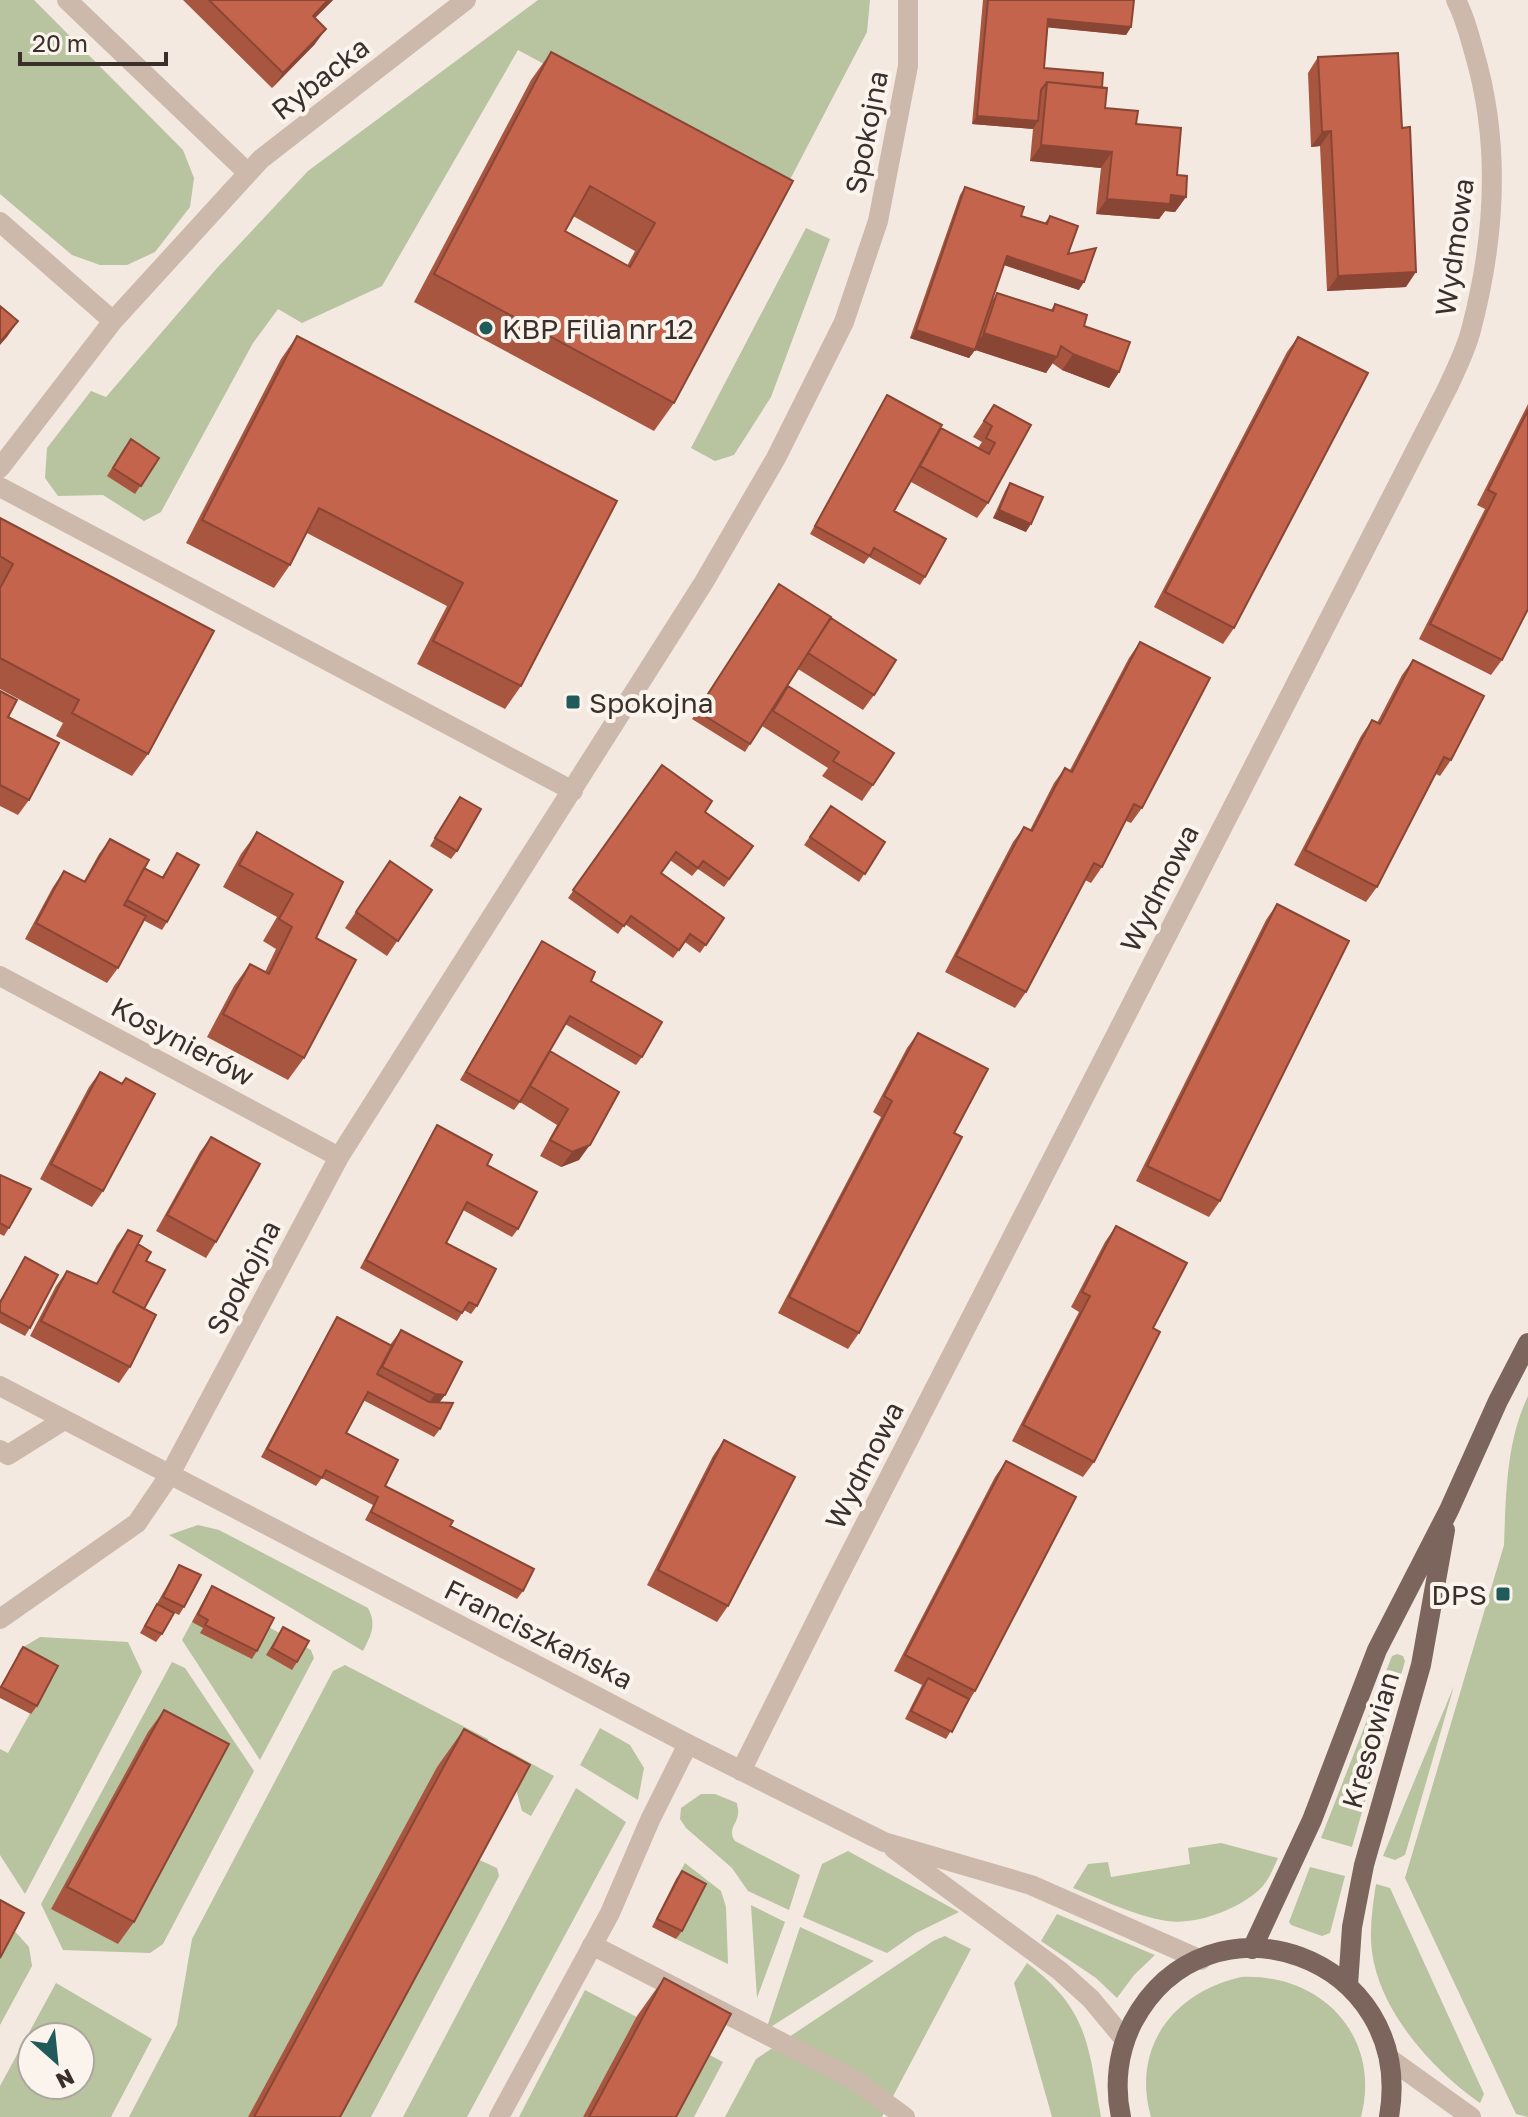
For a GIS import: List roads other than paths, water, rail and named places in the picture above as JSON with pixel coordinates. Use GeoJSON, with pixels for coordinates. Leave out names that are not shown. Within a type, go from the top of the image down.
{"type":"FeatureCollection","features":[{"type":"Feature","properties":{"kind":"main road","name":"Kresowian"},"geometry":{"type":"LineString","coordinates":[[1252,1949],[1312,1820],[1377,1650],[1449,1510],[1528,1343]]}},
{"type":"Feature","properties":{"kind":"main road","name":"Kresowian"},"geometry":{"type":"LineString","coordinates":[[1348,1985],[1352,1927],[1364,1865],[1421,1665],[1449,1510]]}},
{"type":"Feature","properties":{"kind":"main road"},"geometry":{"type":"LineString","coordinates":[[1121,2117],[1118,2067],[1125,2040],[1143,2006],[1159,1987],[1201,1960],[1231,1951],[1252,1949],[1298,1955],[1330,1970],[1348,1985],[1374,2018],[1390,2059],[1389,2117]]}},
{"type":"Feature","properties":{"kind":"street"},"geometry":{"type":"LineString","coordinates":[[67,0],[248,173]]}},
{"type":"Feature","properties":{"kind":"street","name":"Rybacka"},"geometry":{"type":"LineString","coordinates":[[0,468],[113,321],[261,159],[466,0]]}},
{"type":"Feature","properties":{"kind":"street","name":"Spokojna"},"geometry":{"type":"LineString","coordinates":[[169,1476],[339,1157],[573,791],[776,458],[844,322],[881,206],[908,66],[908,0]]}},
{"type":"Feature","properties":{"kind":"street","name":"Wydmowa"},"geometry":{"type":"LineString","coordinates":[[741,1771],[1434,416],[1471,333],[1483,274],[1494,183],[1490,124],[1483,83],[1456,0]]}},
{"type":"Feature","properties":{"kind":"street"},"geometry":{"type":"LineString","coordinates":[[0,222],[113,321]]}},
{"type":"Feature","properties":{"kind":"street"},"geometry":{"type":"LineString","coordinates":[[0,487],[573,791]]}},
{"type":"Feature","properties":{"kind":"street","name":"Kosynierów"},"geometry":{"type":"LineString","coordinates":[[0,976],[339,1157]]}},
{"type":"Feature","properties":{"kind":"street","name":"Franciszkańska"},"geometry":{"type":"LineString","coordinates":[[0,1386],[688,1744],[884,1842],[1060,1971],[1091,1999],[1125,2040]]}},
{"type":"Feature","properties":{"kind":"street"},"geometry":{"type":"LineString","coordinates":[[0,1450],[8,1455],[64,1420]]}},
{"type":"Feature","properties":{"kind":"street"},"geometry":{"type":"LineString","coordinates":[[0,1619],[137,1523],[169,1476]]}},
{"type":"Feature","properties":{"kind":"street"},"geometry":{"type":"LineString","coordinates":[[499,2117],[592,1945],[688,1744]]}},
{"type":"Feature","properties":{"kind":"street","name":"Franciszkańska"},"geometry":{"type":"LineString","coordinates":[[884,1842],[1031,1885],[1201,1960]]}},
{"type":"Feature","properties":{"kind":"street"},"geometry":{"type":"LineString","coordinates":[[592,1945],[853,2079],[905,2117]]}},
{"type":"Feature","properties":{"kind":"street"},"geometry":{"type":"LineString","coordinates":[[1390,2059],[1471,2117]]}},
{"type":"Feature","properties":{"kind":"place","name":"KBP Filia nr 12"},"geometry":{"type":"Point","coordinates":[486,328]}},
{"type":"Feature","properties":{"kind":"place","name":"Spokojna"},"geometry":{"type":"Point","coordinates":[573,702]}},
{"type":"Feature","properties":{"kind":"place","name":"DPS"},"geometry":{"type":"Point","coordinates":[1503,1594]}}]}
